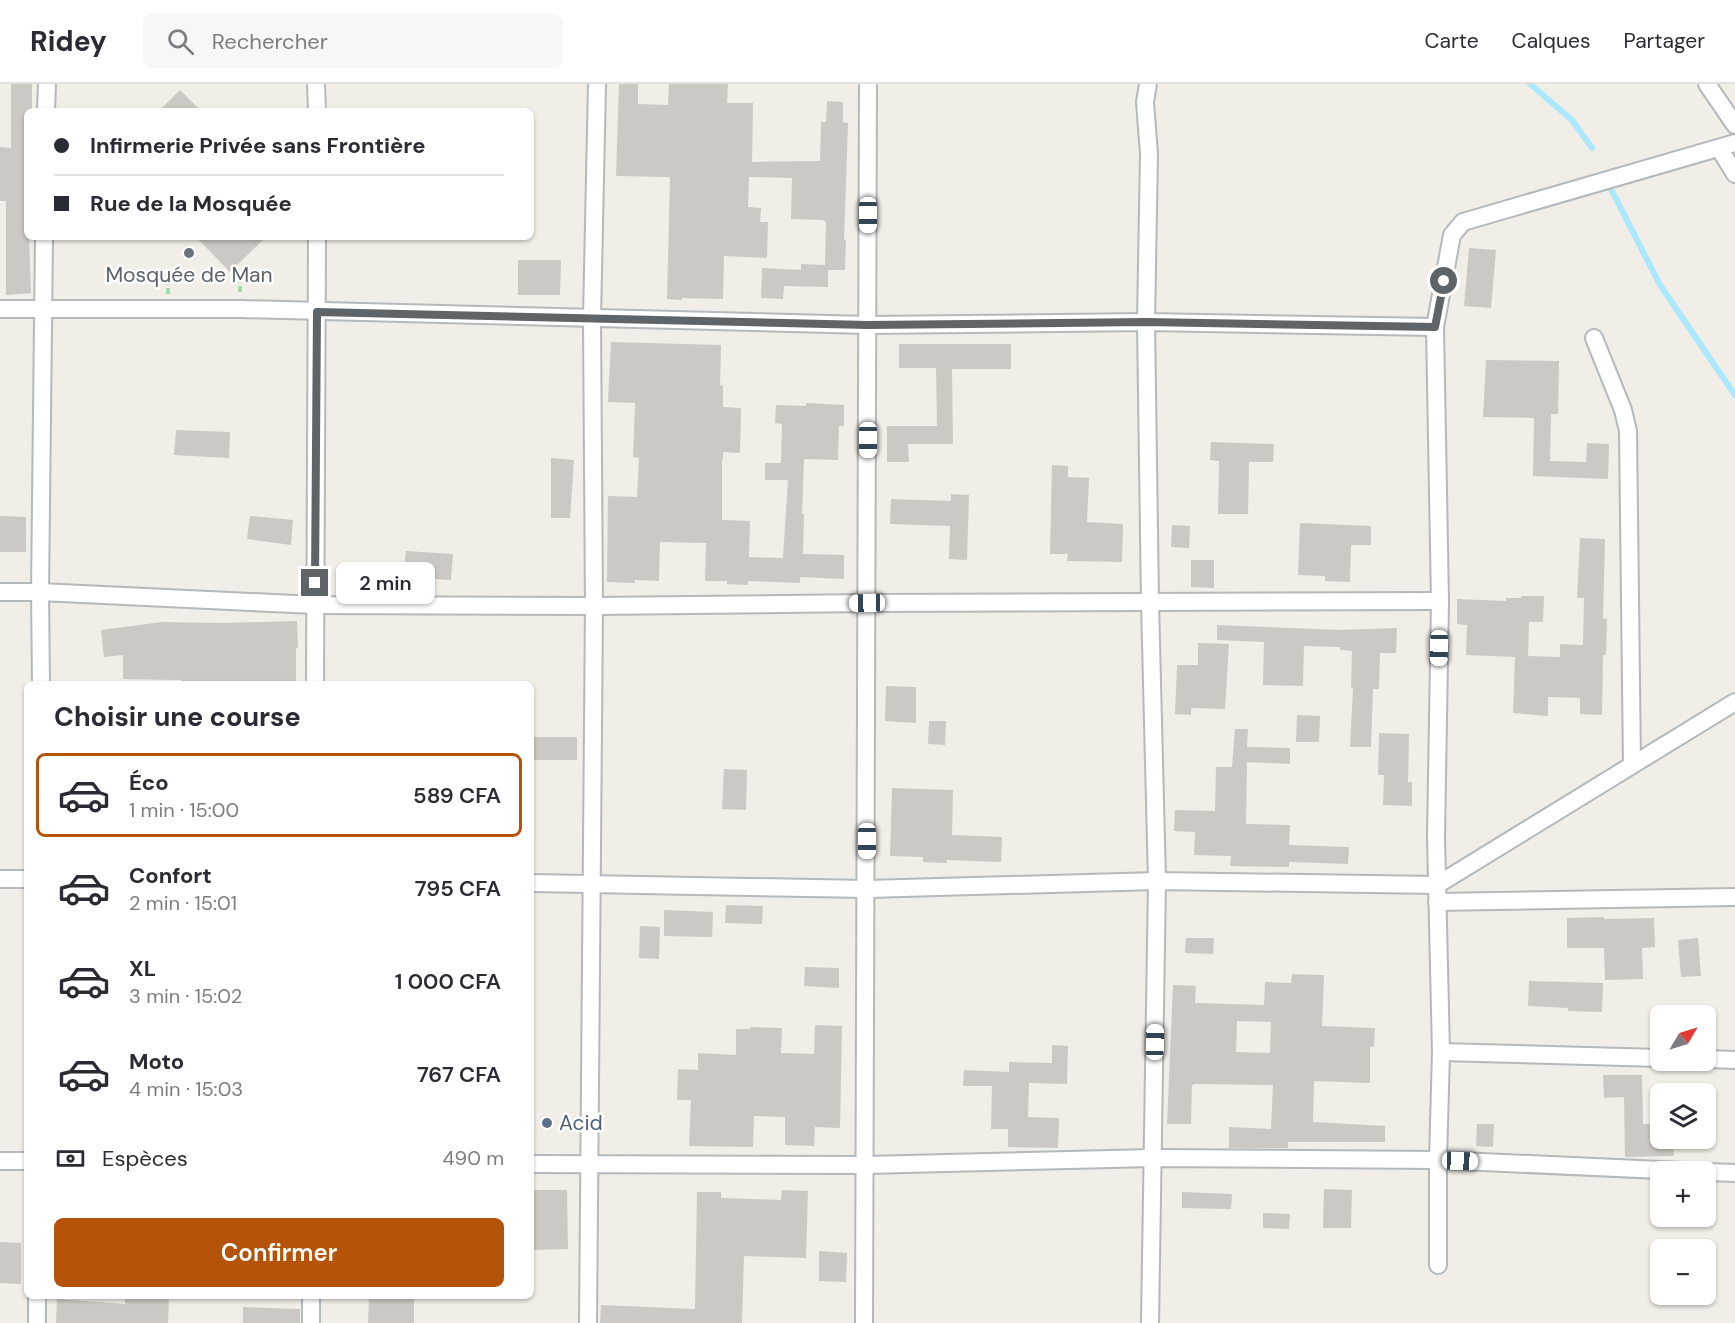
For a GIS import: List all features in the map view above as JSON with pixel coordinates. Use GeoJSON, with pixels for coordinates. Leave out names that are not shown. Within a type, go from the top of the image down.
{"type":"FeatureCollection","features":[{"type":"Feature","properties":{"kind":"street"},"geometry":{"type":"LineString","coordinates":[[46,108],[47,84]]}},
{"type":"Feature","properties":{"kind":"street"},"geometry":{"type":"LineString","coordinates":[[316,84],[316,108]]}},
{"type":"Feature","properties":{"kind":"street"},"geometry":{"type":"LineString","coordinates":[[588,1323],[594,606],[592,318],[597,84]]}},
{"type":"Feature","properties":{"kind":"street"},"geometry":{"type":"LineString","coordinates":[[864,1323],[868,84]]}},
{"type":"Feature","properties":{"kind":"street"},"geometry":{"type":"LineString","coordinates":[[1148,84],[1145,102],[1149,154],[1146,322],[1157,881],[1150,1323]]}},
{"type":"Feature","properties":{"kind":"street"},"geometry":{"type":"LineString","coordinates":[[1707,84],[1735,125]]}},
{"type":"Feature","properties":{"kind":"street"},"geometry":{"type":"LineString","coordinates":[[1438,1264],[1438,1160],[1442,1052],[1436,837],[1440,600],[1435,327],[1452,235],[1463,222],[1727,146],[1735,174]]}},
{"type":"Feature","properties":{"kind":"street"},"geometry":{"type":"LineString","coordinates":[[41,681],[44,240]]}},
{"type":"Feature","properties":{"kind":"street"},"geometry":{"type":"LineString","coordinates":[[315,681],[317,240]]}},
{"type":"Feature","properties":{"kind":"street"},"geometry":{"type":"LineString","coordinates":[[0,309],[241,309],[868,325],[1146,322],[1435,327]]}},
{"type":"Feature","properties":{"kind":"street"},"geometry":{"type":"LineString","coordinates":[[1593,338],[1623,410],[1628,431],[1632,765]]}},
{"type":"Feature","properties":{"kind":"street"},"geometry":{"type":"LineString","coordinates":[[0,592],[315,605],[594,606],[1440,600]]}},
{"type":"Feature","properties":{"kind":"street"},"geometry":{"type":"LineString","coordinates":[[534,884],[867,889],[1157,881],[1437,885],[1735,702]]}},
{"type":"Feature","properties":{"kind":"street"},"geometry":{"type":"LineString","coordinates":[[0,879],[24,879]]}},
{"type":"Feature","properties":{"kind":"street"},"geometry":{"type":"LineString","coordinates":[[1437,902],[1735,897]]}},
{"type":"Feature","properties":{"kind":"street"},"geometry":{"type":"LineString","coordinates":[[1442,1052],[1650,1058]]}},
{"type":"Feature","properties":{"kind":"street"},"geometry":{"type":"LineString","coordinates":[[1716,1059],[1735,1060]]}},
{"type":"Feature","properties":{"kind":"street"},"geometry":{"type":"LineString","coordinates":[[534,1164],[866,1165],[1153,1158],[1438,1160],[1650,1170]]}},
{"type":"Feature","properties":{"kind":"street"},"geometry":{"type":"LineString","coordinates":[[0,1161],[24,1161]]}},
{"type":"Feature","properties":{"kind":"street"},"geometry":{"type":"LineString","coordinates":[[1716,1172],[1735,1173]]}},
{"type":"Feature","properties":{"kind":"street"},"geometry":{"type":"LineString","coordinates":[[37,1299],[37,1323]]}},
{"type":"Feature","properties":{"kind":"street"},"geometry":{"type":"LineString","coordinates":[[311,1299],[311,1323]]}},
{"type":"Feature","properties":{"kind":"building"},"geometry":{"type":"Polygon","coordinates":[[[11,84],[32,84],[32,108],[24,108],[24,240],[29,240],[31,293],[6,295],[6,201],[0,201],[0,147],[11,148],[11,84]]]}},
{"type":"Feature","properties":{"kind":"building"},"geometry":{"type":"Polygon","coordinates":[[[619,84],[638,84],[638,104],[668,105],[669,84],[728,84],[727,103],[753,103],[752,162],[820,161],[821,122],[826,122],[827,101],[843,102],[843,122],[848,123],[845,270],[828,270],[828,287],[784,286],[783,299],[761,298],[762,268],[801,270],[801,264],[825,265],[826,222],[791,219],[792,178],[749,177],[748,207],[761,208],[760,222],[768,222],[767,258],[724,256],[723,299],[667,299],[670,177],[616,176],[619,84]]]}},
{"type":"Feature","properties":{"kind":"building"},"geometry":{"type":"Polygon","coordinates":[[[180,90],[198,108],[162,108],[180,90]]]}},
{"type":"Feature","properties":{"kind":"building","name":"Mosquée de Man"},"geometry":{"type":"Polygon","coordinates":[[[199,240],[263,240],[230,272],[199,240]]]}},
{"type":"Feature","properties":{"kind":"building"},"geometry":{"type":"Polygon","coordinates":[[[1469,248],[1496,250],[1491,308],[1464,306],[1469,248]]]}},
{"type":"Feature","properties":{"kind":"building"},"geometry":{"type":"Polygon","coordinates":[[[518,260],[561,260],[560,295],[518,295],[518,260]]]}},
{"type":"Feature","properties":{"kind":"building"},"geometry":{"type":"Polygon","coordinates":[[[611,342],[721,345],[720,385],[723,386],[723,407],[741,408],[740,453],[723,452],[722,520],[750,521],[749,557],[783,558],[788,480],[765,480],[765,463],[781,463],[782,424],[775,423],[776,405],[806,406],[806,403],[844,405],[844,426],[839,426],[838,460],[804,459],[802,514],[804,514],[803,554],[844,555],[844,579],[800,577],[800,583],[748,581],[748,585],[727,584],[727,581],[705,581],[706,543],[660,542],[659,581],[607,582],[608,496],[637,497],[639,458],[633,457],[635,403],[608,402],[611,342]]]}},
{"type":"Feature","properties":{"kind":"building"},"geometry":{"type":"Polygon","coordinates":[[[899,344],[1011,344],[1011,369],[952,369],[953,444],[908,444],[909,462],[887,462],[887,426],[937,426],[936,368],[899,368],[899,344]]]}},
{"type":"Feature","properties":{"kind":"building"},"geometry":{"type":"Polygon","coordinates":[[[1486,360],[1559,361],[1558,414],[1551,414],[1550,461],[1586,462],[1587,443],[1609,444],[1608,479],[1533,476],[1534,418],[1483,417],[1486,360]]]}},
{"type":"Feature","properties":{"kind":"building"},"geometry":{"type":"Polygon","coordinates":[[[176,430],[230,432],[229,458],[174,455],[176,430]]]}},
{"type":"Feature","properties":{"kind":"building"},"geometry":{"type":"Polygon","coordinates":[[[1211,442],[1274,444],[1273,462],[1249,462],[1248,514],[1218,514],[1219,461],[1210,460],[1211,442]]]}},
{"type":"Feature","properties":{"kind":"building"},"geometry":{"type":"Polygon","coordinates":[[[551,458],[574,460],[570,518],[551,518],[551,458]]]}},
{"type":"Feature","properties":{"kind":"building"},"geometry":{"type":"Polygon","coordinates":[[[1052,465],[1068,466],[1068,477],[1089,478],[1087,522],[1123,524],[1122,562],[1067,561],[1068,554],[1050,554],[1052,465]]]}},
{"type":"Feature","properties":{"kind":"building"},"geometry":{"type":"Polygon","coordinates":[[[951,494],[969,495],[967,560],[949,559],[950,526],[890,524],[891,499],[951,501],[951,494]]]}},
{"type":"Feature","properties":{"kind":"building"},"geometry":{"type":"Polygon","coordinates":[[[0,516],[26,517],[26,552],[0,552],[0,516]]]}},
{"type":"Feature","properties":{"kind":"building"},"geometry":{"type":"Polygon","coordinates":[[[250,516],[293,520],[291,545],[247,539],[250,516]]]}},
{"type":"Feature","properties":{"kind":"building"},"geometry":{"type":"Polygon","coordinates":[[[1300,523],[1371,526],[1371,545],[1351,545],[1350,582],[1325,581],[1325,576],[1298,575],[1300,523]]]}},
{"type":"Feature","properties":{"kind":"building"},"geometry":{"type":"Polygon","coordinates":[[[1172,525],[1190,526],[1189,548],[1171,547],[1172,525]]]}},
{"type":"Feature","properties":{"kind":"building"},"geometry":{"type":"Polygon","coordinates":[[[1580,538],[1605,539],[1603,618],[1607,619],[1606,655],[1603,655],[1602,715],[1580,714],[1580,698],[1548,697],[1548,716],[1513,713],[1515,657],[1466,655],[1467,625],[1457,624],[1457,599],[1506,601],[1506,598],[1521,598],[1521,596],[1544,596],[1543,622],[1529,622],[1528,656],[1560,657],[1560,644],[1583,645],[1584,598],[1577,598],[1580,538]]]}},
{"type":"Feature","properties":{"kind":"building"},"geometry":{"type":"Polygon","coordinates":[[[406,551],[453,554],[451,580],[403,577],[406,551]]]}},
{"type":"Feature","properties":{"kind":"building"},"geometry":{"type":"Polygon","coordinates":[[[1191,560],[1214,560],[1214,588],[1191,587],[1191,560]]]}},
{"type":"Feature","properties":{"kind":"building"},"geometry":{"type":"Polygon","coordinates":[[[297,621],[296,681],[123,679],[123,655],[104,657],[101,630],[162,622],[297,621]]]}},
{"type":"Feature","properties":{"kind":"building"},"geometry":{"type":"Polygon","coordinates":[[[1217,625],[1341,630],[1397,628],[1396,653],[1380,653],[1379,689],[1373,689],[1371,747],[1350,747],[1352,651],[1340,650],[1340,647],[1304,646],[1303,686],[1263,685],[1264,642],[1217,640],[1217,625]]]}},
{"type":"Feature","properties":{"kind":"building"},"geometry":{"type":"Polygon","coordinates":[[[1198,643],[1229,644],[1225,709],[1191,708],[1191,715],[1175,714],[1177,665],[1198,665],[1198,643]]]}},
{"type":"Feature","properties":{"kind":"building"},"geometry":{"type":"Polygon","coordinates":[[[886,686],[916,687],[916,723],[885,721],[886,686]]]}},
{"type":"Feature","properties":{"kind":"building"},"geometry":{"type":"Polygon","coordinates":[[[1297,715],[1320,716],[1319,742],[1296,742],[1297,715]]]}},
{"type":"Feature","properties":{"kind":"building"},"geometry":{"type":"Polygon","coordinates":[[[929,721],[946,721],[945,745],[928,744],[929,721]]]}},
{"type":"Feature","properties":{"kind":"building"},"geometry":{"type":"Polygon","coordinates":[[[1235,729],[1248,729],[1247,747],[1290,748],[1290,764],[1247,762],[1246,824],[1290,825],[1289,845],[1349,847],[1348,864],[1289,862],[1289,867],[1230,866],[1231,856],[1194,855],[1195,832],[1174,831],[1175,810],[1215,811],[1216,767],[1232,767],[1235,729]]]}},
{"type":"Feature","properties":{"kind":"building"},"geometry":{"type":"Polygon","coordinates":[[[1379,733],[1409,734],[1408,782],[1412,782],[1412,806],[1383,805],[1384,775],[1378,775],[1379,733]]]}},
{"type":"Feature","properties":{"kind":"building"},"geometry":{"type":"Polygon","coordinates":[[[534,737],[577,737],[577,760],[534,760],[534,737]]]}},
{"type":"Feature","properties":{"kind":"building"},"geometry":{"type":"Polygon","coordinates":[[[724,769],[747,770],[746,810],[722,809],[724,769]]]}},
{"type":"Feature","properties":{"kind":"building"},"geometry":{"type":"Polygon","coordinates":[[[892,788],[953,790],[952,835],[1002,837],[1001,862],[947,860],[947,863],[923,862],[923,857],[890,856],[892,788]]]}},
{"type":"Feature","properties":{"kind":"building"},"geometry":{"type":"Polygon","coordinates":[[[726,905],[763,906],[762,924],[725,923],[726,905]]]}},
{"type":"Feature","properties":{"kind":"building"},"geometry":{"type":"Polygon","coordinates":[[[664,910],[713,912],[712,937],[664,936],[664,910]]]}},
{"type":"Feature","properties":{"kind":"building"},"geometry":{"type":"Polygon","coordinates":[[[1604,917],[1604,919],[1654,918],[1655,947],[1642,948],[1643,979],[1605,980],[1604,948],[1567,948],[1567,918],[1604,917]]]}},
{"type":"Feature","properties":{"kind":"building"},"geometry":{"type":"Polygon","coordinates":[[[640,926],[660,927],[659,959],[639,958],[640,926]]]}},
{"type":"Feature","properties":{"kind":"building"},"geometry":{"type":"Polygon","coordinates":[[[1186,938],[1214,938],[1213,954],[1185,953],[1186,938]]]}},
{"type":"Feature","properties":{"kind":"building"},"geometry":{"type":"Polygon","coordinates":[[[1698,938],[1701,976],[1681,977],[1678,940],[1698,938]]]}},
{"type":"Feature","properties":{"kind":"building"},"geometry":{"type":"Polygon","coordinates":[[[805,967],[839,968],[839,988],[804,986],[805,967]]]}},
{"type":"Feature","properties":{"kind":"building"},"geometry":{"type":"Polygon","coordinates":[[[1292,974],[1324,975],[1322,1026],[1375,1028],[1374,1047],[1370,1046],[1370,1083],[1314,1081],[1313,1122],[1385,1126],[1385,1142],[1288,1142],[1288,1148],[1229,1148],[1229,1127],[1271,1129],[1273,1085],[1192,1085],[1191,1124],[1167,1124],[1173,985],[1196,986],[1195,1003],[1264,1005],[1265,982],[1291,983],[1292,974]],[[1237,1021],[1236,1052],[1270,1053],[1271,1022],[1237,1021]]]}},
{"type":"Feature","properties":{"kind":"building"},"geometry":{"type":"Polygon","coordinates":[[[1529,981],[1603,983],[1602,1012],[1528,1006],[1529,981]]]}},
{"type":"Feature","properties":{"kind":"building"},"geometry":{"type":"Polygon","coordinates":[[[815,1025],[842,1026],[840,1128],[815,1127],[814,1146],[785,1145],[785,1117],[754,1116],[753,1147],[689,1146],[691,1100],[677,1100],[678,1069],[698,1070],[698,1053],[736,1055],[736,1029],[750,1029],[750,1027],[782,1028],[781,1053],[814,1054],[815,1025]]]}},
{"type":"Feature","properties":{"kind":"building"},"geometry":{"type":"Polygon","coordinates":[[[1052,1045],[1068,1046],[1067,1084],[1029,1083],[1028,1117],[1059,1118],[1058,1148],[1008,1147],[1008,1129],[991,1129],[992,1086],[963,1086],[964,1070],[1009,1072],[1009,1062],[1052,1063],[1052,1045]]]}},
{"type":"Feature","properties":{"kind":"building"},"geometry":{"type":"Polygon","coordinates":[[[1603,1075],[1642,1075],[1643,1124],[1650,1124],[1650,1149],[1674,1149],[1674,1156],[1625,1157],[1624,1097],[1604,1098],[1603,1075]]]}},
{"type":"Feature","properties":{"kind":"building"},"geometry":{"type":"Polygon","coordinates":[[[1477,1124],[1494,1124],[1493,1147],[1476,1146],[1477,1124]]]}},
{"type":"Feature","properties":{"kind":"building"},"geometry":{"type":"Polygon","coordinates":[[[1324,1189],[1352,1190],[1351,1228],[1323,1228],[1324,1189]]]}},
{"type":"Feature","properties":{"kind":"building"},"geometry":{"type":"Polygon","coordinates":[[[534,1190],[567,1190],[568,1249],[534,1250],[534,1190]]]}},
{"type":"Feature","properties":{"kind":"building"},"geometry":{"type":"Polygon","coordinates":[[[782,1190],[808,1191],[806,1258],[744,1256],[742,1323],[600,1323],[601,1305],[695,1309],[697,1192],[721,1192],[721,1198],[781,1200],[782,1190]]]}},
{"type":"Feature","properties":{"kind":"building"},"geometry":{"type":"Polygon","coordinates":[[[1182,1192],[1232,1194],[1231,1209],[1182,1208],[1182,1192]]]}},
{"type":"Feature","properties":{"kind":"building"},"geometry":{"type":"Polygon","coordinates":[[[1263,1213],[1290,1214],[1289,1229],[1263,1228],[1263,1213]]]}},
{"type":"Feature","properties":{"kind":"building"},"geometry":{"type":"Polygon","coordinates":[[[0,1242],[21,1243],[21,1284],[0,1283],[0,1242]]]}},
{"type":"Feature","properties":{"kind":"building"},"geometry":{"type":"Polygon","coordinates":[[[819,1251],[847,1253],[846,1282],[819,1281],[819,1251]]]}},
{"type":"Feature","properties":{"kind":"building"},"geometry":{"type":"Polygon","coordinates":[[[57,1299],[125,1304],[125,1299],[169,1299],[168,1323],[56,1323],[57,1299]]]}},
{"type":"Feature","properties":{"kind":"building"},"geometry":{"type":"Polygon","coordinates":[[[369,1299],[414,1299],[414,1323],[368,1323],[369,1299]]]}},
{"type":"Feature","properties":{"kind":"building"},"geometry":{"type":"Polygon","coordinates":[[[243,1307],[300,1309],[300,1323],[243,1323],[243,1307]]]}},
{"type":"Feature","properties":{"kind":"waterway"},"geometry":{"type":"LineString","coordinates":[[1530,84],[1572,120],[1592,148]]}},
{"type":"Feature","properties":{"kind":"waterway"},"geometry":{"type":"LineString","coordinates":[[1611,189],[1660,285],[1735,395]]}},
{"type":"Feature","properties":{"kind":"place","name":"Mosquée de Man"},"geometry":{"type":"Point","coordinates":[189,253]}},
{"type":"Feature","properties":{"kind":"place","name":"Acid"},"geometry":{"type":"Point","coordinates":[547,1123]}},
{"type":"Feature","properties":{"kind":"route"},"geometry":{"type":"LineString","coordinates":[[315,583],[317,312],[868,325],[1146,322],[1435,327],[1444,281]]}}]}
